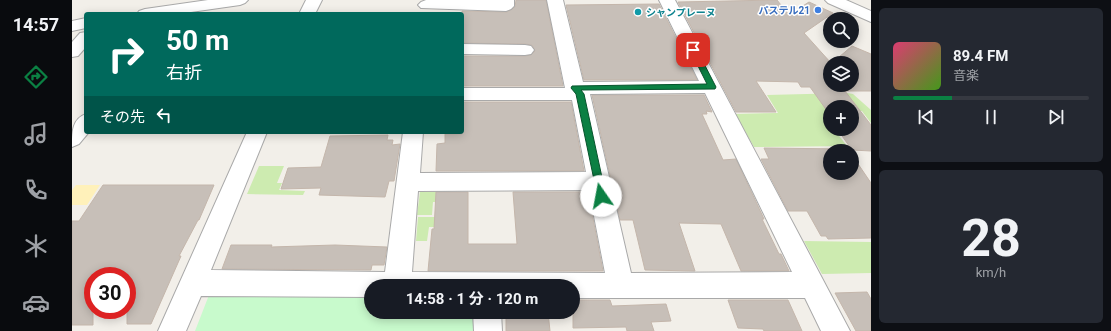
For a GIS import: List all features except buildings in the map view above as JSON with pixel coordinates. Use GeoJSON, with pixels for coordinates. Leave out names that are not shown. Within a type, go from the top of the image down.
{"type":"FeatureCollection","features":[{"type":"Feature","properties":{"kind":"street"},"geometry":{"type":"LineString","coordinates":[[171,12],[240,0]]}},
{"type":"Feature","properties":{"kind":"street"},"geometry":{"type":"LineString","coordinates":[[308,12],[314,0]]}},
{"type":"Feature","properties":{"kind":"street"},"geometry":{"type":"LineString","coordinates":[[426,6],[506,6],[506,0]]}},
{"type":"Feature","properties":{"kind":"street"},"geometry":{"type":"LineString","coordinates":[[555,0],[621,286]]}},
{"type":"Feature","properties":{"kind":"street"},"geometry":{"type":"LineString","coordinates":[[667,0],[836,331]]}},
{"type":"Feature","properties":{"kind":"street"},"geometry":{"type":"LineString","coordinates":[[833,0],[871,17]]}},
{"type":"Feature","properties":{"kind":"street"},"geometry":{"type":"LineString","coordinates":[[72,26],[84,24]]}},
{"type":"Feature","properties":{"kind":"street"},"geometry":{"type":"LineString","coordinates":[[72,52],[84,39]]}},
{"type":"Feature","properties":{"kind":"street"},"geometry":{"type":"LineString","coordinates":[[464,49],[525,50]]}},
{"type":"Feature","properties":{"kind":"street"},"geometry":{"type":"LineString","coordinates":[[464,94],[712,87]]}},
{"type":"Feature","properties":{"kind":"street"},"geometry":{"type":"LineString","coordinates":[[72,139],[84,124]]}},
{"type":"Feature","properties":{"kind":"street"},"geometry":{"type":"LineString","coordinates":[[172,331],[256,134]]}},
{"type":"Feature","properties":{"kind":"street"},"geometry":{"type":"LineString","coordinates":[[397,279],[413,134]]}},
{"type":"Feature","properties":{"kind":"street"},"geometry":{"type":"LineString","coordinates":[[408,182],[598,181]]}},
{"type":"Feature","properties":{"kind":"street"},"geometry":{"type":"LineString","coordinates":[[193,283],[364,285]]}},
{"type":"Feature","properties":{"kind":"street"},"geometry":{"type":"LineString","coordinates":[[580,286],[812,285]]}},
{"type":"Feature","properties":{"kind":"street"},"geometry":{"type":"LineString","coordinates":[[488,319],[488,331]]}},
{"type":"Feature","properties":{"kind":"green space"},"geometry":{"type":"Polygon","coordinates":[[[853,94],[871,110],[871,123],[862,111],[859,111],[859,100],[823,100],[823,136],[839,136],[845,144],[823,144],[823,146],[754,147],[735,114],[778,113],[767,95],[853,94]]]}},
{"type":"Feature","properties":{"kind":"green space"},"geometry":{"type":"Polygon","coordinates":[[[259,166],[284,166],[277,183],[282,183],[279,190],[305,191],[303,195],[247,194],[259,166]]]}},
{"type":"Feature","properties":{"kind":"green space"},"geometry":{"type":"Polygon","coordinates":[[[420,192],[438,192],[437,202],[433,202],[432,215],[417,215],[420,192]]]}},
{"type":"Feature","properties":{"kind":"green space"},"geometry":{"type":"Polygon","coordinates":[[[418,217],[444,217],[443,227],[429,227],[427,241],[416,241],[418,217]]]}},
{"type":"Feature","properties":{"kind":"green space"},"geometry":{"type":"Polygon","coordinates":[[[804,241],[871,242],[871,273],[822,274],[804,241]]]}},
{"type":"Feature","properties":{"kind":"green space"},"geometry":{"type":"Polygon","coordinates":[[[364,294],[364,319],[481,319],[481,331],[195,331],[209,295],[364,294]]]}},
{"type":"Feature","properties":{"kind":"sand"},"geometry":{"type":"Polygon","coordinates":[[[76,185],[100,185],[87,205],[72,205],[72,190],[76,185]]]}},
{"type":"Feature","properties":{"kind":"place","name":"パステル21"},"geometry":{"type":"Point","coordinates":[818,10]}},
{"type":"Feature","properties":{"kind":"place","name":"シャンプレーヌ"},"geometry":{"type":"Point","coordinates":[638,12]}},
{"type":"Feature","properties":{"kind":"route"},"geometry":{"type":"LineString","coordinates":[[601,196],[580,94],[575,88],[712,87],[693,50]]}}]}
